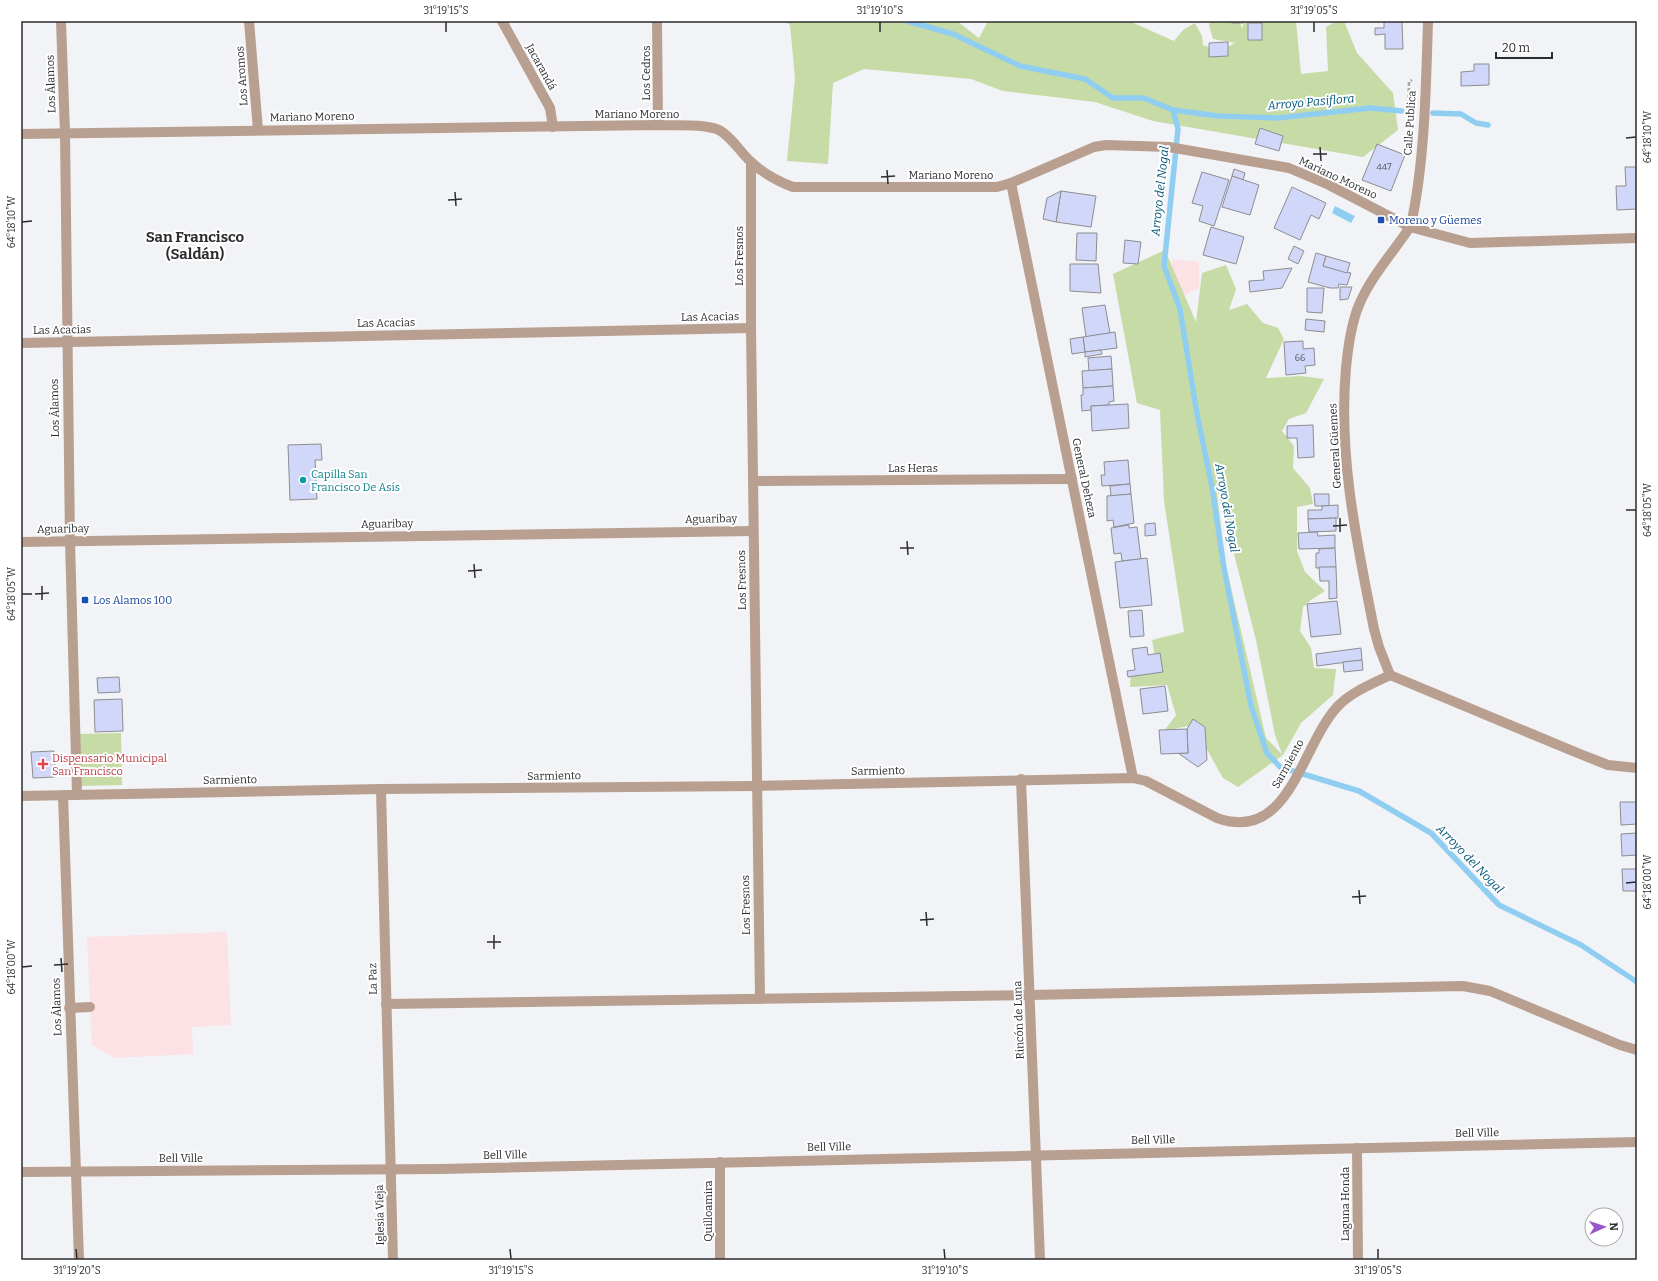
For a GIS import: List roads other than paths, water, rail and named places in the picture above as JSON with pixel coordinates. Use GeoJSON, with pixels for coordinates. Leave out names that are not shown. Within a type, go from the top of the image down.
{"type":"FeatureCollection","features":[{"type":"Feature","properties":{"kind":"street","name":"Los Álamos"},"geometry":{"type":"LineString","coordinates":[[61,21],[65,133],[66,342],[70,541],[77,794]]}},
{"type":"Feature","properties":{"kind":"street","name":"Los Aromos"},"geometry":{"type":"LineString","coordinates":[[249,21],[258,130]]}},
{"type":"Feature","properties":{"kind":"street","name":"Jacarandá"},"geometry":{"type":"LineString","coordinates":[[502,21],[550,108],[553,127]]}},
{"type":"Feature","properties":{"kind":"street","name":"Los Cedros"},"geometry":{"type":"LineString","coordinates":[[657,21],[658,125]]}},
{"type":"Feature","properties":{"kind":"street","name":"Calle Publica"},"geometry":{"type":"LineString","coordinates":[[1410,227],[1415,205],[1421,147],[1428,21]]}},
{"type":"Feature","properties":{"kind":"street","name":"Mariano Moreno"},"geometry":{"type":"LineString","coordinates":[[21,134],[658,125],[703,127],[718,129],[727,136],[751,162],[767,175],[793,187],[997,187],[1011,183],[1094,147],[1106,145],[1169,147],[1289,168],[1329,185],[1410,227],[1470,243],[1637,238]]}},
{"type":"Feature","properties":{"kind":"street","name":"Los Fresnos"},"geometry":{"type":"LineString","coordinates":[[751,162],[751,328],[760,999]]}},
{"type":"Feature","properties":{"kind":"street","name":"General Deheza"},"geometry":{"type":"LineString","coordinates":[[1011,183],[1133,778]]}},
{"type":"Feature","properties":{"kind":"street","name":"General Güemes"},"geometry":{"type":"LineString","coordinates":[[1390,675],[1374,629],[1352,514],[1345,436],[1344,393],[1348,346],[1359,306],[1377,274],[1410,227]]}},
{"type":"Feature","properties":{"kind":"street","name":"Las Acacias"},"geometry":{"type":"LineString","coordinates":[[21,343],[751,328]]}},
{"type":"Feature","properties":{"kind":"street","name":"Las Heras"},"geometry":{"type":"LineString","coordinates":[[753,482],[1072,479]]}},
{"type":"Feature","properties":{"kind":"street","name":"Aguaribay"},"geometry":{"type":"LineString","coordinates":[[21,542],[754,531]]}},
{"type":"Feature","properties":{"kind":"street","name":"Sarmiento"},"geometry":{"type":"LineString","coordinates":[[21,796],[381,789],[756,786],[1021,779],[1133,778],[1146,781],[1217,818],[1230,822],[1244,823],[1256,821],[1268,814],[1280,803],[1294,782],[1304,759],[1339,704],[1390,675]]}},
{"type":"Feature","properties":{"kind":"street"},"geometry":{"type":"LineString","coordinates":[[1390,675],[1608,765],[1637,768]]}},
{"type":"Feature","properties":{"kind":"street","name":"Rincón de Luna"},"geometry":{"type":"LineString","coordinates":[[1021,779],[1040,1260]]}},
{"type":"Feature","properties":{"kind":"street","name":"La Paz"},"geometry":{"type":"LineString","coordinates":[[381,789],[391,1169]]}},
{"type":"Feature","properties":{"kind":"street","name":"Los Álamos"},"geometry":{"type":"LineString","coordinates":[[63,795],[69,1008],[79,1260]]}},
{"type":"Feature","properties":{"kind":"street"},"geometry":{"type":"LineString","coordinates":[[386,1004],[1030,995],[1463,986],[1490,991],[1620,1045],[1637,1050]]}},
{"type":"Feature","properties":{"kind":"street"},"geometry":{"type":"LineString","coordinates":[[69,1008],[90,1007]]}},
{"type":"Feature","properties":{"kind":"street","name":"Bell Ville"},"geometry":{"type":"LineString","coordinates":[[21,1172],[391,1169],[1637,1142]]}},
{"type":"Feature","properties":{"kind":"street","name":"Laguna Honda"},"geometry":{"type":"LineString","coordinates":[[1357,1148],[1358,1260]]}},
{"type":"Feature","properties":{"kind":"street","name":"Quilloamira"},"geometry":{"type":"LineString","coordinates":[[720,1162],[720,1260]]}},
{"type":"Feature","properties":{"kind":"street","name":"Iglesia Vieja"},"geometry":{"type":"LineString","coordinates":[[391,1169],[393,1260]]}},
{"type":"Feature","properties":{"kind":"water"},"geometry":{"type":"Polygon","coordinates":[[[1335,206],[1355,216],[1351,223],[1332,213],[1335,206]]]}},
{"type":"Feature","properties":{"kind":"waterway","name":"Arroyo del Nogal"},"geometry":{"type":"LineString","coordinates":[[907,21],[953,34],[1020,66],[1085,79],[1113,98],[1144,98],[1173,110],[1178,129],[1164,266],[1180,309],[1197,414],[1212,487],[1224,568],[1251,706],[1267,753],[1280,767],[1359,791],[1431,833],[1499,905],[1581,945],[1637,982]]}},
{"type":"Feature","properties":{"kind":"waterway","name":"Arroyo Pasiflora"},"geometry":{"type":"LineString","coordinates":[[1173,110],[1218,116],[1278,118],[1370,108],[1402,111]]}},
{"type":"Feature","properties":{"kind":"waterway","name":"Arroyo Pasiflora"},"geometry":{"type":"LineString","coordinates":[[1433,113],[1461,114],[1476,123],[1488,125]]}},
{"type":"Feature","properties":{"kind":"place","name":"Moreno y Güemes"},"geometry":{"type":"Point","coordinates":[1381,220]}},
{"type":"Feature","properties":{"kind":"place","name":"Capilla San Francisco De Asís"},"geometry":{"type":"Point","coordinates":[303,480]}},
{"type":"Feature","properties":{"kind":"place","name":"Los Alamos 100"},"geometry":{"type":"Point","coordinates":[85,600]}},
{"type":"Feature","properties":{"kind":"place","name":"Dispensario Municipal San Francisco"},"geometry":{"type":"Point","coordinates":[43,764]}},
{"type":"Feature","properties":{"kind":"district","name":"San Francisco (Saldán)"},"geometry":{"type":"Point","coordinates":[195,246]}}]}
